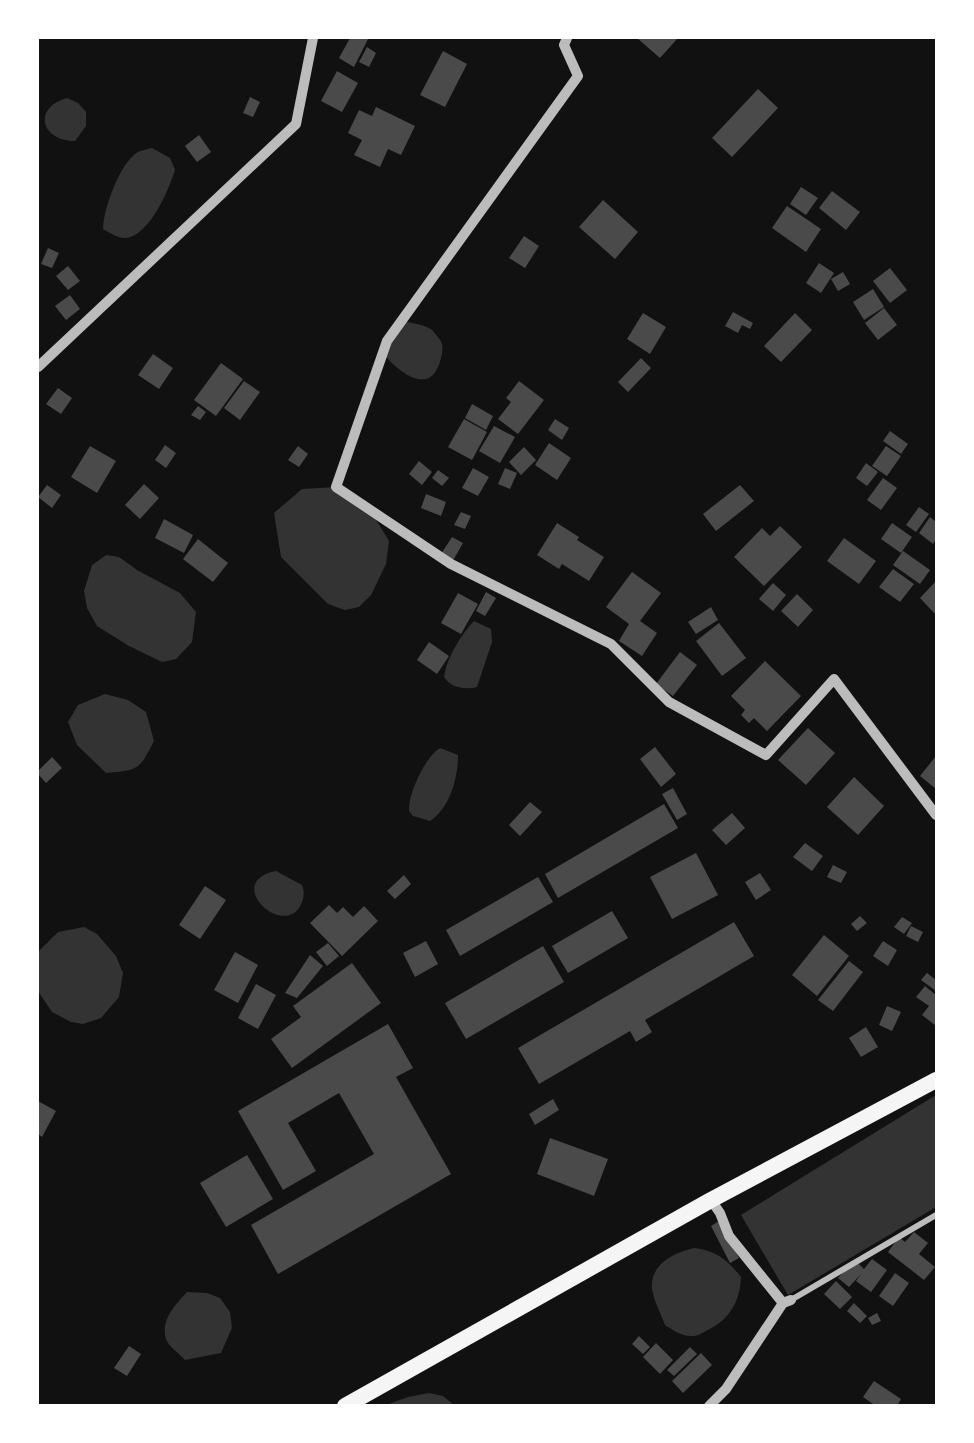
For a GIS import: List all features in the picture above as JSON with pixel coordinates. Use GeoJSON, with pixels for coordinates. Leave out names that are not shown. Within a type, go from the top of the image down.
{"type":"FeatureCollection","features":[{"type":"Feature","properties":{"kind":"highway"},"geometry":{"type":"LineString","coordinates":[[345,1406],[711,1200],[936,1080]]}},
{"type":"Feature","properties":{"kind":"street"},"geometry":{"type":"LineString","coordinates":[[38,367],[296,124],[313,38]]}},
{"type":"Feature","properties":{"kind":"street"},"geometry":{"type":"LineString","coordinates":[[567,38],[564,45],[578,76],[387,341],[336,487],[451,564],[611,644],[669,702],[766,755],[834,680],[936,815]]}},
{"type":"Feature","properties":{"kind":"street"},"geometry":{"type":"LineString","coordinates":[[711,1200],[720,1213],[729,1236],[787,1301]]}},
{"type":"Feature","properties":{"kind":"street"},"geometry":{"type":"LineString","coordinates":[[709,1406],[726,1389],[787,1301],[936,1215]]}},
{"type":"Feature","properties":{"kind":"shaded area"},"geometry":{"type":"Polygon","coordinates":[[[67,98],[78,103],[86,112],[86,126],[75,141],[63,140],[54,136],[45,123],[45,116],[49,109],[67,98]]]}},
{"type":"Feature","properties":{"kind":"shaded area"},"geometry":{"type":"Polygon","coordinates":[[[152,148],[170,158],[175,170],[168,189],[157,211],[143,229],[126,238],[117,236],[103,229],[106,210],[114,187],[131,157],[138,152],[152,148]]]}},
{"type":"Feature","properties":{"kind":"shaded area"},"geometry":{"type":"Polygon","coordinates":[[[408,322],[431,329],[442,344],[440,363],[429,378],[409,376],[390,362],[382,352],[400,323],[408,322]]]}},
{"type":"Feature","properties":{"kind":"shaded area"},"geometry":{"type":"Polygon","coordinates":[[[336,487],[375,518],[389,541],[386,564],[371,595],[359,607],[345,610],[328,604],[281,557],[274,513],[302,489],[336,487]]]}},
{"type":"Feature","properties":{"kind":"shaded area"},"geometry":{"type":"Polygon","coordinates":[[[106,555],[119,557],[137,570],[180,593],[196,612],[192,642],[176,659],[162,662],[129,646],[97,626],[87,608],[84,591],[92,565],[106,555]]]}},
{"type":"Feature","properties":{"kind":"shaded area"},"geometry":{"type":"Polygon","coordinates":[[[474,621],[491,629],[492,642],[477,687],[459,687],[450,684],[444,677],[455,647],[474,621]]]}},
{"type":"Feature","properties":{"kind":"shaded area"},"geometry":{"type":"Polygon","coordinates":[[[105,694],[128,700],[146,712],[154,741],[145,758],[132,769],[106,773],[77,745],[68,722],[78,705],[105,694]]]}},
{"type":"Feature","properties":{"kind":"shaded area"},"geometry":{"type":"Polygon","coordinates":[[[440,748],[458,755],[456,773],[448,800],[430,821],[413,816],[409,811],[409,804],[423,767],[440,748]]]}},
{"type":"Feature","properties":{"kind":"shaded area"},"geometry":{"type":"Polygon","coordinates":[[[276,871],[302,885],[304,894],[302,902],[299,908],[290,915],[280,915],[269,911],[260,904],[255,894],[255,885],[261,877],[276,871]]]}},
{"type":"Feature","properties":{"kind":"shaded area"},"geometry":{"type":"Polygon","coordinates":[[[84,927],[97,934],[116,956],[123,973],[119,997],[101,1018],[83,1024],[71,1022],[52,1012],[38,991],[38,952],[58,932],[84,927]]]}},
{"type":"Feature","properties":{"kind":"shaded area"},"geometry":{"type":"Polygon","coordinates":[[[936,1095],[936,1207],[788,1295],[741,1215],[936,1095]]]}},
{"type":"Feature","properties":{"kind":"shaded area"},"geometry":{"type":"Polygon","coordinates":[[[695,1248],[710,1251],[721,1257],[741,1277],[739,1294],[728,1315],[716,1326],[700,1334],[687,1336],[665,1325],[655,1302],[652,1280],[655,1272],[665,1260],[695,1248]]]}},
{"type":"Feature","properties":{"kind":"shaded area"},"geometry":{"type":"Polygon","coordinates":[[[187,1292],[207,1293],[220,1298],[230,1312],[232,1328],[221,1353],[185,1360],[167,1342],[165,1325],[167,1319],[187,1292]]]}},
{"type":"Feature","properties":{"kind":"shaded area"},"geometry":{"type":"Polygon","coordinates":[[[429,1393],[443,1396],[454,1405],[386,1405],[408,1397],[429,1393]]]}},
{"type":"Feature","properties":{"kind":"building"},"geometry":{"type":"Polygon","coordinates":[[[350,38],[368,39],[354,67],[339,58],[350,38]]]}},
{"type":"Feature","properties":{"kind":"building"},"geometry":{"type":"Polygon","coordinates":[[[637,38],[678,38],[660,58],[637,38]]]}},
{"type":"Feature","properties":{"kind":"building"},"geometry":{"type":"Polygon","coordinates":[[[367,47],[376,53],[369,67],[359,62],[367,47]]]}},
{"type":"Feature","properties":{"kind":"building"},"geometry":{"type":"Polygon","coordinates":[[[443,51],[467,64],[445,107],[420,95],[443,51]]]}},
{"type":"Feature","properties":{"kind":"building"},"geometry":{"type":"Polygon","coordinates":[[[337,71],[358,83],[342,112],[321,101],[337,71]]]}},
{"type":"Feature","properties":{"kind":"building"},"geometry":{"type":"Polygon","coordinates":[[[758,89],[778,108],[732,157],[712,138],[758,89]]]}},
{"type":"Feature","properties":{"kind":"building"},"geometry":{"type":"Polygon","coordinates":[[[250,97],[260,102],[253,117],[243,113],[250,97]]]}},
{"type":"Feature","properties":{"kind":"building"},"geometry":{"type":"Polygon","coordinates":[[[376,107],[415,126],[401,155],[388,149],[380,167],[354,155],[362,140],[348,133],[359,110],[372,116],[376,107]]]}},
{"type":"Feature","properties":{"kind":"building"},"geometry":{"type":"Polygon","coordinates":[[[199,135],[211,152],[197,162],[185,146],[199,135]]]}},
{"type":"Feature","properties":{"kind":"building"},"geometry":{"type":"Polygon","coordinates":[[[801,187],[818,198],[806,215],[790,204],[801,187]]]}},
{"type":"Feature","properties":{"kind":"building"},"geometry":{"type":"Polygon","coordinates":[[[832,191],[860,212],[846,230],[819,208],[832,191]]]}},
{"type":"Feature","properties":{"kind":"building"},"geometry":{"type":"Polygon","coordinates":[[[603,200],[638,232],[615,259],[579,227],[603,200]]]}},
{"type":"Feature","properties":{"kind":"building"},"geometry":{"type":"Polygon","coordinates":[[[787,206],[821,229],[806,252],[772,228],[787,206]]]}},
{"type":"Feature","properties":{"kind":"building"},"geometry":{"type":"Polygon","coordinates":[[[524,236],[539,246],[525,268],[509,258],[524,236]]]}},
{"type":"Feature","properties":{"kind":"building"},"geometry":{"type":"Polygon","coordinates":[[[48,248],[59,253],[52,268],[41,264],[48,248]]]}},
{"type":"Feature","properties":{"kind":"building"},"geometry":{"type":"Polygon","coordinates":[[[819,263],[834,273],[821,293],[806,283],[819,263]]]}},
{"type":"Feature","properties":{"kind":"building"},"geometry":{"type":"Polygon","coordinates":[[[68,266],[80,281],[68,290],[56,276],[68,266]]]}},
{"type":"Feature","properties":{"kind":"building"},"geometry":{"type":"Polygon","coordinates":[[[890,268],[907,290],[890,303],[873,281],[890,268]]]}},
{"type":"Feature","properties":{"kind":"building"},"geometry":{"type":"Polygon","coordinates":[[[843,272],[850,284],[838,291],[831,279],[843,272]]]}},
{"type":"Feature","properties":{"kind":"building"},"geometry":{"type":"Polygon","coordinates":[[[873,289],[884,307],[864,320],[853,302],[873,289]]]}},
{"type":"Feature","properties":{"kind":"building"},"geometry":{"type":"Polygon","coordinates":[[[70,295],[80,309],[66,320],[55,306],[70,295]]]}},
{"type":"Feature","properties":{"kind":"building"},"geometry":{"type":"Polygon","coordinates":[[[884,308],[897,325],[878,340],[865,323],[884,308]]]}},
{"type":"Feature","properties":{"kind":"building"},"geometry":{"type":"Polygon","coordinates":[[[733,312],[753,323],[750,329],[742,325],[738,333],[725,326],[733,312]]]}},
{"type":"Feature","properties":{"kind":"building"},"geometry":{"type":"Polygon","coordinates":[[[643,313],[666,327],[650,354],[627,339],[643,313]]]}},
{"type":"Feature","properties":{"kind":"building"},"geometry":{"type":"Polygon","coordinates":[[[795,313],[812,330],[781,362],[764,346],[795,313]]]}},
{"type":"Feature","properties":{"kind":"building"},"geometry":{"type":"Polygon","coordinates":[[[153,354],[173,368],[159,389],[138,375],[153,354]]]}},
{"type":"Feature","properties":{"kind":"building"},"geometry":{"type":"Polygon","coordinates":[[[641,358],[651,368],[628,392],[618,382],[641,358]]]}},
{"type":"Feature","properties":{"kind":"building"},"geometry":{"type":"Polygon","coordinates":[[[221,363],[243,379],[216,416],[194,400],[221,363]]]}},
{"type":"Feature","properties":{"kind":"building"},"geometry":{"type":"Polygon","coordinates":[[[244,381],[260,392],[240,420],[224,408],[244,381]]]}},
{"type":"Feature","properties":{"kind":"building"},"geometry":{"type":"Polygon","coordinates":[[[519,381],[544,400],[518,434],[498,419],[511,402],[506,398],[519,381]]]}},
{"type":"Feature","properties":{"kind":"building"},"geometry":{"type":"Polygon","coordinates":[[[58,388],[72,398],[61,414],[46,404],[58,388]]]}},
{"type":"Feature","properties":{"kind":"building"},"geometry":{"type":"Polygon","coordinates":[[[472,404],[493,416],[486,430],[465,418],[472,404]]]}},
{"type":"Feature","properties":{"kind":"building"},"geometry":{"type":"Polygon","coordinates":[[[198,406],[206,412],[200,420],[191,415],[198,406]]]}},
{"type":"Feature","properties":{"kind":"building"},"geometry":{"type":"Polygon","coordinates":[[[464,419],[487,432],[472,460],[448,447],[464,419]]]}},
{"type":"Feature","properties":{"kind":"building"},"geometry":{"type":"Polygon","coordinates":[[[555,419],[569,428],[562,440],[548,430],[555,419]]]}},
{"type":"Feature","properties":{"kind":"building"},"geometry":{"type":"Polygon","coordinates":[[[494,426],[515,437],[500,463],[479,451],[494,426]]]}},
{"type":"Feature","properties":{"kind":"building"},"geometry":{"type":"Polygon","coordinates":[[[890,431],[908,444],[901,454],[883,441],[890,431]]]}},
{"type":"Feature","properties":{"kind":"building"},"geometry":{"type":"Polygon","coordinates":[[[549,443],[571,458],[557,480],[535,465],[549,443]]]}},
{"type":"Feature","properties":{"kind":"building"},"geometry":{"type":"Polygon","coordinates":[[[165,445],[176,453],[166,468],[155,460],[165,445]]]}},
{"type":"Feature","properties":{"kind":"building"},"geometry":{"type":"Polygon","coordinates":[[[90,446],[116,461],[97,493],[71,477],[90,446]]]}},
{"type":"Feature","properties":{"kind":"building"},"geometry":{"type":"Polygon","coordinates":[[[298,446],[308,454],[299,467],[288,460],[298,446]]]}},
{"type":"Feature","properties":{"kind":"building"},"geometry":{"type":"Polygon","coordinates":[[[886,446],[901,456],[887,476],[872,466],[886,446]]]}},
{"type":"Feature","properties":{"kind":"building"},"geometry":{"type":"Polygon","coordinates":[[[524,447],[536,460],[521,475],[509,462],[524,447]]]}},
{"type":"Feature","properties":{"kind":"building"},"geometry":{"type":"Polygon","coordinates":[[[419,461],[432,472],[422,485],[409,474],[419,461]]]}},
{"type":"Feature","properties":{"kind":"building"},"geometry":{"type":"Polygon","coordinates":[[[866,463],[878,472],[867,486],[856,478],[866,463]]]}},
{"type":"Feature","properties":{"kind":"building"},"geometry":{"type":"Polygon","coordinates":[[[473,468],[489,477],[478,496],[462,488],[473,468]]]}},
{"type":"Feature","properties":{"kind":"building"},"geometry":{"type":"Polygon","coordinates":[[[505,468],[517,473],[510,489],[498,484],[505,468]]]}},
{"type":"Feature","properties":{"kind":"building"},"geometry":{"type":"Polygon","coordinates":[[[438,470],[449,478],[442,486],[432,478],[438,470]]]}},
{"type":"Feature","properties":{"kind":"building"},"geometry":{"type":"Polygon","coordinates":[[[883,478],[897,488],[881,510],[867,500],[883,478]]]}},
{"type":"Feature","properties":{"kind":"building"},"geometry":{"type":"Polygon","coordinates":[[[144,484],[159,498],[140,519],[125,505],[144,484]]]}},
{"type":"Feature","properties":{"kind":"building"},"geometry":{"type":"Polygon","coordinates":[[[47,485],[61,495],[52,508],[38,497],[47,485]]]}},
{"type":"Feature","properties":{"kind":"building"},"geometry":{"type":"Polygon","coordinates":[[[740,485],[754,501],[716,531],[703,514],[740,485]]]}},
{"type":"Feature","properties":{"kind":"building"},"geometry":{"type":"Polygon","coordinates":[[[426,494],[446,502],[441,516],[421,508],[426,494]]]}},
{"type":"Feature","properties":{"kind":"building"},"geometry":{"type":"Polygon","coordinates":[[[919,507],[929,514],[916,532],[906,525],[919,507]]]}},
{"type":"Feature","properties":{"kind":"building"},"geometry":{"type":"Polygon","coordinates":[[[461,512],[471,516],[465,529],[454,525],[461,512]]]}},
{"type":"Feature","properties":{"kind":"building"},"geometry":{"type":"Polygon","coordinates":[[[930,517],[936,522],[936,539],[933,544],[919,533],[930,517]]]}},
{"type":"Feature","properties":{"kind":"building"},"geometry":{"type":"Polygon","coordinates":[[[164,519],[193,535],[184,553],[155,538],[164,519]]]}},
{"type":"Feature","properties":{"kind":"building"},"geometry":{"type":"Polygon","coordinates":[[[557,523],[579,537],[577,540],[604,557],[589,581],[562,564],[559,569],[537,555],[557,523]]]}},
{"type":"Feature","properties":{"kind":"building"},"geometry":{"type":"Polygon","coordinates":[[[892,523],[912,537],[901,553],[881,539],[892,523]]]}},
{"type":"Feature","properties":{"kind":"building"},"geometry":{"type":"Polygon","coordinates":[[[780,526],[802,547],[764,586],[734,557],[762,528],[770,536],[780,526]]]}},
{"type":"Feature","properties":{"kind":"building"},"geometry":{"type":"Polygon","coordinates":[[[452,537],[463,543],[451,564],[439,557],[452,537]]]}},
{"type":"Feature","properties":{"kind":"building"},"geometry":{"type":"Polygon","coordinates":[[[844,538],[876,561],[859,584],[827,561],[844,538]]]}},
{"type":"Feature","properties":{"kind":"building"},"geometry":{"type":"Polygon","coordinates":[[[198,539],[228,563],[213,582],[183,559],[198,539]]]}},
{"type":"Feature","properties":{"kind":"building"},"geometry":{"type":"Polygon","coordinates":[[[903,551],[930,570],[920,584],[893,565],[903,551]]]}},
{"type":"Feature","properties":{"kind":"building"},"geometry":{"type":"Polygon","coordinates":[[[893,569],[914,584],[900,602],[879,587],[893,569]]]}},
{"type":"Feature","properties":{"kind":"building"},"geometry":{"type":"Polygon","coordinates":[[[632,572],[661,593],[640,621],[657,633],[642,656],[619,641],[629,624],[606,607],[632,572]]]}},
{"type":"Feature","properties":{"kind":"building"},"geometry":{"type":"Polygon","coordinates":[[[936,581],[936,615],[920,598],[936,581]]]}},
{"type":"Feature","properties":{"kind":"building"},"geometry":{"type":"Polygon","coordinates":[[[773,583],[786,595],[773,611],[759,599],[773,583]]]}},
{"type":"Feature","properties":{"kind":"building"},"geometry":{"type":"Polygon","coordinates":[[[486,592],[496,598],[485,616],[476,611],[486,592]]]}},
{"type":"Feature","properties":{"kind":"building"},"geometry":{"type":"Polygon","coordinates":[[[458,593],[478,604],[461,634],[441,623],[458,593]]]}},
{"type":"Feature","properties":{"kind":"building"},"geometry":{"type":"Polygon","coordinates":[[[797,594],[813,610],[798,627],[781,611],[797,594]]]}},
{"type":"Feature","properties":{"kind":"building"},"geometry":{"type":"Polygon","coordinates":[[[711,607],[718,620],[696,634],[688,622],[711,607]]]}},
{"type":"Feature","properties":{"kind":"building"},"geometry":{"type":"Polygon","coordinates":[[[719,623],[746,658],[722,676],[696,641],[719,623]]]}},
{"type":"Feature","properties":{"kind":"building"},"geometry":{"type":"Polygon","coordinates":[[[429,642],[449,656],[437,674],[417,660],[429,642]]]}},
{"type":"Feature","properties":{"kind":"building"},"geometry":{"type":"Polygon","coordinates":[[[680,652],[697,665],[673,696],[656,684],[680,652]]]}},
{"type":"Feature","properties":{"kind":"building"},"geometry":{"type":"Polygon","coordinates":[[[765,661],[801,696],[767,731],[754,718],[749,723],[741,715],[745,710],[731,696],[765,661]]]}},
{"type":"Feature","properties":{"kind":"building"},"geometry":{"type":"Polygon","coordinates":[[[808,728],[835,753],[806,785],[778,760],[808,728]]]}},
{"type":"Feature","properties":{"kind":"building"},"geometry":{"type":"Polygon","coordinates":[[[655,747],[676,774],[661,787],[640,759],[655,747]]]}},
{"type":"Feature","properties":{"kind":"building"},"geometry":{"type":"Polygon","coordinates":[[[936,756],[936,789],[920,776],[936,756]]]}},
{"type":"Feature","properties":{"kind":"building"},"geometry":{"type":"Polygon","coordinates":[[[52,757],[62,768],[46,783],[38,771],[52,757]]]}},
{"type":"Feature","properties":{"kind":"building"},"geometry":{"type":"Polygon","coordinates":[[[854,777],[884,806],[858,835],[827,807],[854,777]]]}},
{"type":"Feature","properties":{"kind":"building"},"geometry":{"type":"Polygon","coordinates":[[[673,788],[687,814],[677,820],[662,794],[673,788]]]}},
{"type":"Feature","properties":{"kind":"building"},"geometry":{"type":"Polygon","coordinates":[[[530,802],[542,812],[520,836],[509,825],[530,802]]]}},
{"type":"Feature","properties":{"kind":"building"},"geometry":{"type":"Polygon","coordinates":[[[664,804],[678,828],[558,898],[545,874],[664,804]]]}},
{"type":"Feature","properties":{"kind":"building"},"geometry":{"type":"Polygon","coordinates":[[[732,813],[745,828],[726,845],[712,830],[732,813]]]}},
{"type":"Feature","properties":{"kind":"building"},"geometry":{"type":"Polygon","coordinates":[[[805,843],[823,856],[812,871],[793,857],[805,843]]]}},
{"type":"Feature","properties":{"kind":"building"},"geometry":{"type":"Polygon","coordinates":[[[696,853],[718,895],[672,919],[650,877],[696,853]]]}},
{"type":"Feature","properties":{"kind":"building"},"geometry":{"type":"Polygon","coordinates":[[[833,865],[847,872],[841,883],[827,877],[833,865]]]}},
{"type":"Feature","properties":{"kind":"building"},"geometry":{"type":"Polygon","coordinates":[[[760,873],[771,890],[756,900],[745,882],[760,873]]]}},
{"type":"Feature","properties":{"kind":"building"},"geometry":{"type":"Polygon","coordinates":[[[404,875],[411,884],[395,899],[387,891],[404,875]]]}},
{"type":"Feature","properties":{"kind":"building"},"geometry":{"type":"Polygon","coordinates":[[[538,877],[553,902],[460,956],[446,930],[538,877]]]}},
{"type":"Feature","properties":{"kind":"building"},"geometry":{"type":"Polygon","coordinates":[[[205,886],[226,900],[200,939],[179,925],[205,886]]]}},
{"type":"Feature","properties":{"kind":"building"},"geometry":{"type":"Polygon","coordinates":[[[329,905],[337,913],[343,907],[353,917],[364,906],[378,921],[342,956],[310,923],[329,905]]]}},
{"type":"Feature","properties":{"kind":"building"},"geometry":{"type":"Polygon","coordinates":[[[612,911],[628,938],[568,973],[552,946],[612,911]]]}},
{"type":"Feature","properties":{"kind":"building"},"geometry":{"type":"Polygon","coordinates":[[[860,916],[867,923],[857,931],[851,924],[860,916]]]}},
{"type":"Feature","properties":{"kind":"building"},"geometry":{"type":"Polygon","coordinates":[[[902,917],[912,923],[904,934],[894,927],[902,917]]]}},
{"type":"Feature","properties":{"kind":"building"},"geometry":{"type":"Polygon","coordinates":[[[734,922],[754,956],[645,1020],[652,1032],[636,1042],[630,1031],[539,1084],[518,1048],[734,922]]]}},
{"type":"Feature","properties":{"kind":"building"},"geometry":{"type":"Polygon","coordinates":[[[911,926],[923,932],[918,942],[906,936],[911,926]]]}},
{"type":"Feature","properties":{"kind":"building"},"geometry":{"type":"Polygon","coordinates":[[[824,935],[849,956],[817,996],[792,975],[824,935]]]}},
{"type":"Feature","properties":{"kind":"building"},"geometry":{"type":"Polygon","coordinates":[[[426,941],[438,964],[415,977],[403,953],[426,941]]]}},
{"type":"Feature","properties":{"kind":"building"},"geometry":{"type":"Polygon","coordinates":[[[883,941],[897,950],[888,966],[873,956],[883,941]]]}},
{"type":"Feature","properties":{"kind":"building"},"geometry":{"type":"Polygon","coordinates":[[[328,943],[339,956],[327,966],[316,952],[328,943]]]}},
{"type":"Feature","properties":{"kind":"building"},"geometry":{"type":"Polygon","coordinates":[[[543,946],[564,982],[466,1039],[445,1003],[543,946]]]}},
{"type":"Feature","properties":{"kind":"building"},"geometry":{"type":"Polygon","coordinates":[[[235,952],[258,965],[238,1003],[214,990],[235,952]]]}},
{"type":"Feature","properties":{"kind":"building"},"geometry":{"type":"Polygon","coordinates":[[[310,955],[323,966],[297,998],[285,993],[310,955]]]}},
{"type":"Feature","properties":{"kind":"building"},"geometry":{"type":"Polygon","coordinates":[[[849,961],[863,972],[833,1011],[818,1000],[849,961]]]}},
{"type":"Feature","properties":{"kind":"building"},"geometry":{"type":"Polygon","coordinates":[[[352,963],[381,1003],[292,1068],[271,1039],[301,1017],[293,1006],[352,963]]]}},
{"type":"Feature","properties":{"kind":"building"},"geometry":{"type":"Polygon","coordinates":[[[927,973],[936,980],[936,991],[921,980],[927,973]]]}},
{"type":"Feature","properties":{"kind":"building"},"geometry":{"type":"Polygon","coordinates":[[[256,984],[276,995],[258,1029],[238,1018],[256,984]]]}},
{"type":"Feature","properties":{"kind":"building"},"geometry":{"type":"Polygon","coordinates":[[[925,986],[936,995],[936,1026],[922,1015],[929,1006],[916,997],[925,986]]]}},
{"type":"Feature","properties":{"kind":"building"},"geometry":{"type":"Polygon","coordinates":[[[887,1006],[901,1012],[892,1031],[879,1025],[887,1006]]]}},
{"type":"Feature","properties":{"kind":"building"},"geometry":{"type":"Polygon","coordinates":[[[388,1024],[413,1068],[396,1077],[451,1174],[278,1274],[251,1225],[374,1154],[339,1093],[288,1123],[316,1171],[283,1190],[238,1111],[388,1024]]]}},
{"type":"Feature","properties":{"kind":"building"},"geometry":{"type":"Polygon","coordinates":[[[866,1027],[878,1047],[861,1057],[849,1038],[866,1027]]]}},
{"type":"Feature","properties":{"kind":"building"},"geometry":{"type":"Polygon","coordinates":[[[553,1099],[559,1110],[535,1125],[529,1114],[553,1099]]]}},
{"type":"Feature","properties":{"kind":"building"},"geometry":{"type":"Polygon","coordinates":[[[38,1101],[56,1111],[42,1137],[38,1134],[38,1101]]]}},
{"type":"Feature","properties":{"kind":"building"},"geometry":{"type":"Polygon","coordinates":[[[550,1138],[608,1159],[594,1196],[537,1174],[550,1138]]]}},
{"type":"Feature","properties":{"kind":"building"},"geometry":{"type":"Polygon","coordinates":[[[247,1155],[273,1199],[226,1227],[200,1183],[247,1155]]]}},
{"type":"Feature","properties":{"kind":"building"},"geometry":{"type":"Polygon","coordinates":[[[719,1221],[739,1258],[730,1263],[711,1226],[719,1221]]]}},
{"type":"Feature","properties":{"kind":"building"},"geometry":{"type":"Polygon","coordinates":[[[914,1232],[928,1243],[919,1254],[935,1267],[924,1280],[888,1252],[899,1237],[905,1242],[914,1232]]]}},
{"type":"Feature","properties":{"kind":"building"},"geometry":{"type":"Polygon","coordinates":[[[872,1259],[887,1270],[871,1292],[856,1281],[861,1274],[849,1287],[838,1278],[855,1260],[864,1269],[872,1259]]]}},
{"type":"Feature","properties":{"kind":"building"},"geometry":{"type":"Polygon","coordinates":[[[895,1273],[909,1283],[893,1306],[879,1296],[895,1273]]]}},
{"type":"Feature","properties":{"kind":"building"},"geometry":{"type":"Polygon","coordinates":[[[836,1281],[852,1297],[840,1309],[824,1294],[836,1281]]]}},
{"type":"Feature","properties":{"kind":"building"},"geometry":{"type":"Polygon","coordinates":[[[854,1303],[867,1316],[860,1323],[847,1311],[854,1303]]]}},
{"type":"Feature","properties":{"kind":"building"},"geometry":{"type":"Polygon","coordinates":[[[877,1313],[881,1321],[872,1325],[868,1318],[877,1313]]]}},
{"type":"Feature","properties":{"kind":"building"},"geometry":{"type":"Polygon","coordinates":[[[639,1336],[650,1347],[643,1354],[632,1344],[639,1336]]]}},
{"type":"Feature","properties":{"kind":"building"},"geometry":{"type":"Polygon","coordinates":[[[656,1343],[673,1360],[660,1374],[643,1357],[656,1343]]]}},
{"type":"Feature","properties":{"kind":"building"},"geometry":{"type":"Polygon","coordinates":[[[129,1346],[141,1354],[127,1376],[114,1368],[129,1346]]]}},
{"type":"Feature","properties":{"kind":"building"},"geometry":{"type":"Polygon","coordinates":[[[690,1347],[697,1354],[674,1376],[667,1370],[690,1347]]]}},
{"type":"Feature","properties":{"kind":"building"},"geometry":{"type":"Polygon","coordinates":[[[701,1353],[712,1365],[683,1393],[672,1381],[701,1353]]]}},
{"type":"Feature","properties":{"kind":"building"},"geometry":{"type":"Polygon","coordinates":[[[874,1381],[901,1399],[897,1406],[876,1406],[863,1397],[874,1381]]]}}]}
